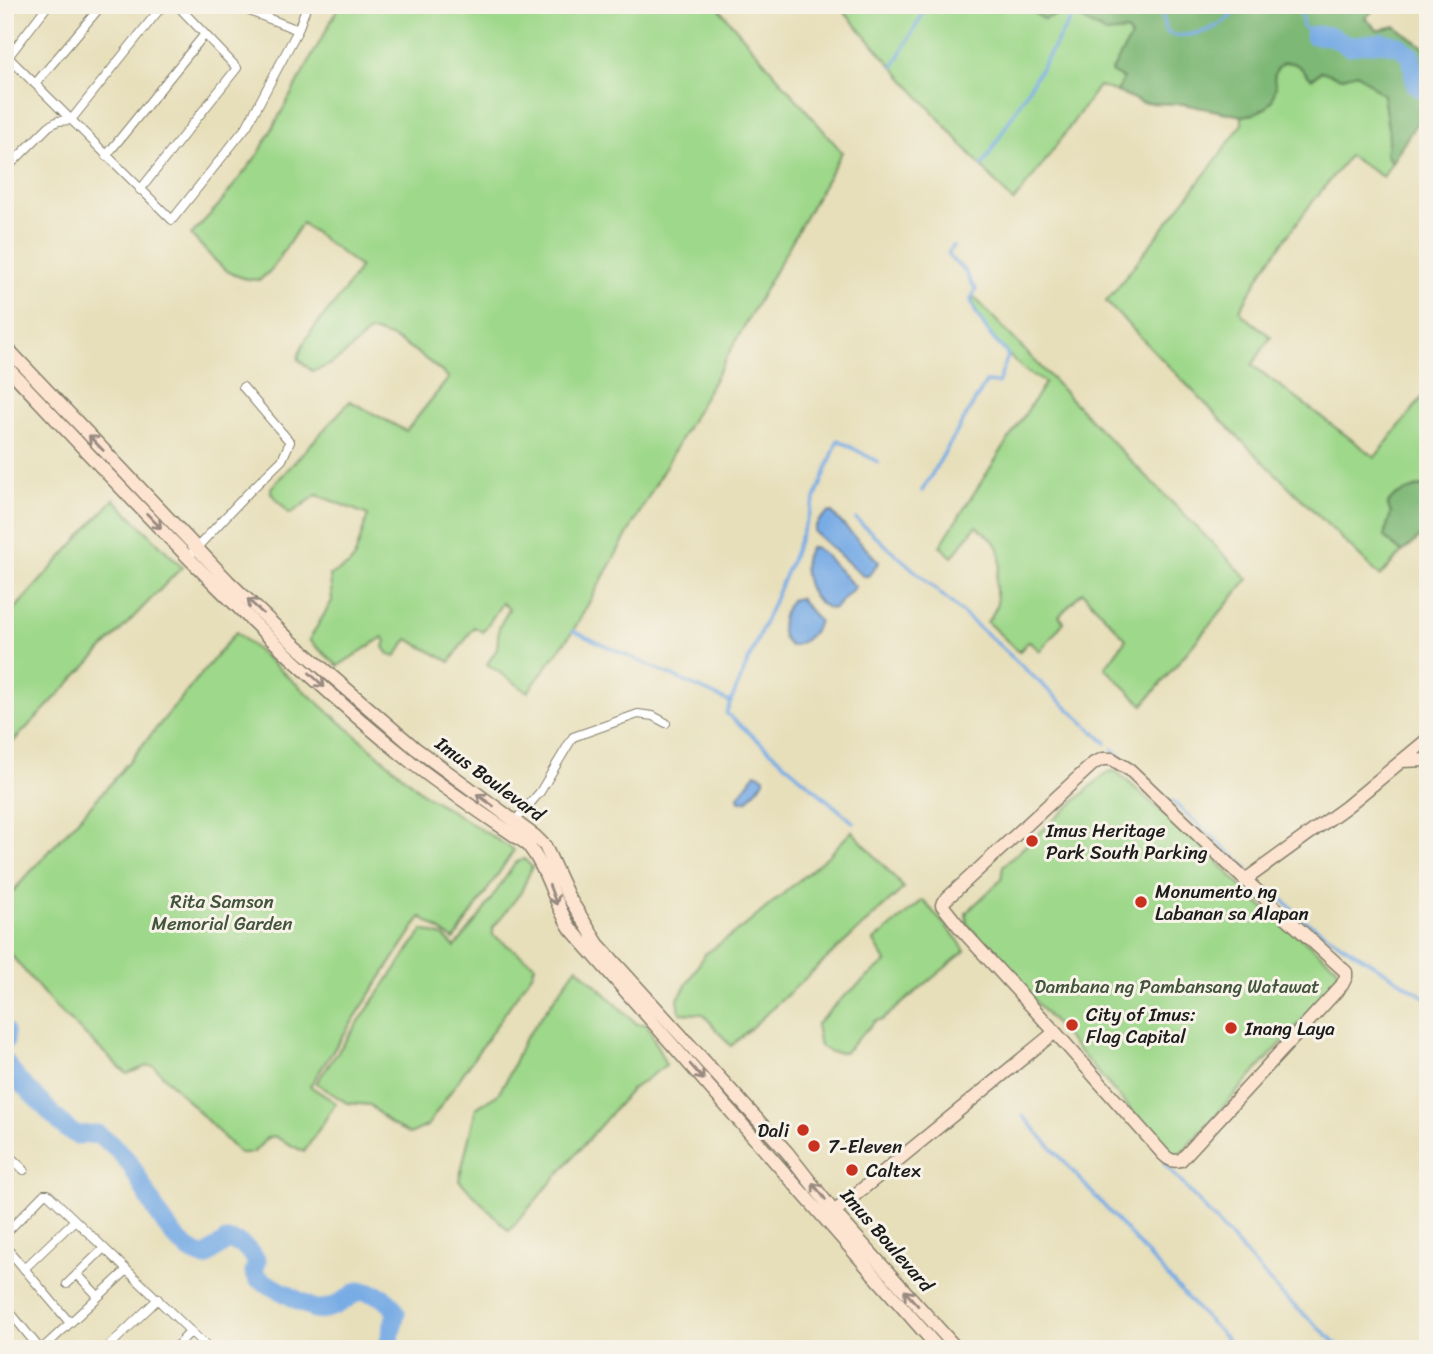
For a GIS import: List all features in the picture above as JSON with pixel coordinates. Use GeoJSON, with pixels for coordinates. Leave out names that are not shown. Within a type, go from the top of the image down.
{"type":"FeatureCollection","features":[{"type":"Feature","properties":{"kind":"main road","name":"Imus Boulevard"},"geometry":{"type":"LineString","coordinates":[[5,346],[193,553]]}},
{"type":"Feature","properties":{"kind":"main road","name":"Imus Boulevard"},"geometry":{"type":"LineString","coordinates":[[5,365],[193,553],[411,753],[511,826],[535,836],[545,846],[568,896],[598,943],[786,1152],[830,1216],[939,1349]]}},
{"type":"Feature","properties":{"kind":"main road"},"geometry":{"type":"LineString","coordinates":[[1245,880],[1346,807],[1428,739]]}},
{"type":"Feature","properties":{"kind":"main road"},"geometry":{"type":"LineString","coordinates":[[1103,759],[1112,760],[1130,770],[1245,880],[1345,969],[1346,977],[1342,985],[1181,1160],[1171,1160],[1164,1155],[1055,1032],[969,939],[942,905],[1094,763],[1103,759]]}},
{"type":"Feature","properties":{"kind":"main road"},"geometry":{"type":"LineString","coordinates":[[1400,761],[1428,760]]}},
{"type":"Feature","properties":{"kind":"main road"},"geometry":{"type":"LineString","coordinates":[[830,1216],[1055,1032]]}},
{"type":"Feature","properties":{"kind":"main road","name":"Imus Boulevard"},"geometry":{"type":"LineString","coordinates":[[830,1216],[957,1349]]}},
{"type":"Feature","properties":{"kind":"street"},"geometry":{"type":"LineString","coordinates":[[48,5],[7,55],[172,220],[247,126],[298,30],[307,5]]}},
{"type":"Feature","properties":{"kind":"street"},"geometry":{"type":"LineString","coordinates":[[35,84],[102,5]]}},
{"type":"Feature","properties":{"kind":"street"},"geometry":{"type":"LineString","coordinates":[[5,170],[49,126],[58,121],[71,120],[163,5]]}},
{"type":"Feature","properties":{"kind":"street"},"geometry":{"type":"LineString","coordinates":[[140,190],[237,68],[177,5]]}},
{"type":"Feature","properties":{"kind":"street"},"geometry":{"type":"LineString","coordinates":[[246,7],[298,30]]}},
{"type":"Feature","properties":{"kind":"street"},"geometry":{"type":"LineString","coordinates":[[106,156],[205,34]]}},
{"type":"Feature","properties":{"kind":"street"},"geometry":{"type":"LineString","coordinates":[[193,553],[247,493],[282,460],[290,442],[243,387]]}},
{"type":"Feature","properties":{"kind":"street"},"geometry":{"type":"LineString","coordinates":[[511,826],[540,792],[573,737],[638,715],[653,716],[667,723]]}},
{"type":"Feature","properties":{"kind":"street"},"geometry":{"type":"LineString","coordinates":[[6,1155],[24,1170]]}},
{"type":"Feature","properties":{"kind":"street"},"geometry":{"type":"LineString","coordinates":[[5,1234],[44,1194],[48,1194],[209,1349]]}},
{"type":"Feature","properties":{"kind":"street"},"geometry":{"type":"LineString","coordinates":[[24,1269],[75,1220]]}},
{"type":"Feature","properties":{"kind":"street"},"geometry":{"type":"LineString","coordinates":[[5,1246],[70,1322]]}},
{"type":"Feature","properties":{"kind":"street"},"geometry":{"type":"LineString","coordinates":[[67,1284],[104,1248]]}},
{"type":"Feature","properties":{"kind":"street"},"geometry":{"type":"LineString","coordinates":[[5,1306],[41,1349],[127,1270]]}},
{"type":"Feature","properties":{"kind":"street"},"geometry":{"type":"LineString","coordinates":[[77,1274],[98,1296]]}},
{"type":"Feature","properties":{"kind":"street"},"geometry":{"type":"LineString","coordinates":[[106,1349],[158,1299]]}},
{"type":"Feature","properties":{"kind":"street"},"geometry":{"type":"LineString","coordinates":[[174,1349],[191,1331]]}},
{"type":"Feature","properties":{"kind":"green space"},"geometry":{"type":"Polygon","coordinates":[[[340,5],[716,5],[842,152],[573,631],[528,692],[487,664],[497,649],[499,627],[509,609],[502,603],[483,632],[474,627],[450,662],[408,639],[395,657],[384,647],[386,641],[383,637],[338,666],[309,640],[332,601],[330,575],[348,566],[354,559],[368,515],[317,495],[290,514],[271,493],[271,488],[350,401],[406,431],[449,378],[402,343],[370,331],[344,355],[320,369],[312,371],[298,359],[310,333],[360,267],[302,223],[272,269],[260,280],[229,272],[191,235],[217,207],[259,153],[340,5]]]}},
{"type":"Feature","properties":{"kind":"green space"},"geometry":{"type":"Polygon","coordinates":[[[838,5],[1027,5],[1043,19],[1063,13],[1080,18],[1097,28],[1127,31],[1131,37],[1112,72],[1123,79],[1117,92],[1099,86],[1013,202],[838,5]]]}},
{"type":"Feature","properties":{"kind":"green space"},"geometry":{"type":"Polygon","coordinates":[[[1027,5],[1347,5],[1351,9],[1355,5],[1373,5],[1376,8],[1365,18],[1378,30],[1395,26],[1428,50],[1428,105],[1392,162],[1386,154],[1389,134],[1383,95],[1357,73],[1341,78],[1321,71],[1312,79],[1298,66],[1285,63],[1276,72],[1272,101],[1266,108],[1242,116],[1183,104],[1143,103],[1117,92],[1123,79],[1111,72],[1131,37],[1127,31],[1106,33],[1080,18],[1063,13],[1043,19],[1027,5]]]}},
{"type":"Feature","properties":{"kind":"green space"},"geometry":{"type":"Polygon","coordinates":[[[1292,62],[1304,69],[1306,74],[1316,76],[1321,71],[1334,76],[1356,73],[1378,89],[1383,95],[1389,134],[1388,158],[1392,162],[1383,177],[1349,156],[1263,270],[1240,310],[1271,337],[1252,365],[1375,457],[1428,390],[1428,493],[1421,486],[1398,494],[1387,505],[1391,513],[1385,532],[1393,545],[1402,552],[1380,576],[1233,432],[1106,302],[1222,152],[1242,124],[1242,116],[1254,114],[1273,80],[1275,70],[1284,63],[1292,62]]]}},
{"type":"Feature","properties":{"kind":"green space"},"geometry":{"type":"Polygon","coordinates":[[[973,296],[1248,579],[1143,705],[1105,668],[1126,639],[1082,592],[1059,616],[1064,622],[1040,651],[1029,641],[1019,652],[987,622],[997,602],[996,579],[1000,558],[994,542],[976,526],[952,557],[940,546],[1045,383],[1019,365],[992,337],[977,315],[973,296]]]}},
{"type":"Feature","properties":{"kind":"green space"},"geometry":{"type":"Polygon","coordinates":[[[1421,486],[1428,493],[1428,531],[1402,552],[1384,537],[1391,513],[1387,505],[1398,494],[1421,486]]]}},
{"type":"Feature","properties":{"kind":"green space"},"geometry":{"type":"Polygon","coordinates":[[[114,499],[182,567],[5,750],[5,620],[114,499]]]}},
{"type":"Feature","properties":{"kind":"green space","name":"Rita Samson Memorial Garden"},"geometry":{"type":"Polygon","coordinates":[[[236,632],[424,794],[514,850],[454,940],[421,917],[310,1086],[336,1103],[304,1152],[274,1136],[267,1138],[253,1153],[239,1153],[154,1066],[127,1074],[55,1007],[5,948],[5,900],[112,782],[236,632]]]}},
{"type":"Feature","properties":{"kind":"green space","name":"Dambana ng Pambansang Watawat"},"geometry":{"type":"Polygon","coordinates":[[[1111,771],[1117,772],[1216,860],[1252,898],[1337,967],[1339,976],[1331,989],[1183,1151],[1175,1155],[1166,1150],[967,924],[966,913],[1001,880],[1003,866],[1111,771]]]}},
{"type":"Feature","properties":{"kind":"green space"},"geometry":{"type":"Polygon","coordinates":[[[852,831],[904,888],[731,1046],[703,1014],[680,1013],[678,999],[705,954],[746,925],[829,855],[852,831]]]}},
{"type":"Feature","properties":{"kind":"green space"},"geometry":{"type":"Polygon","coordinates":[[[524,859],[532,867],[521,892],[493,928],[493,935],[535,965],[533,972],[427,1126],[410,1134],[391,1124],[370,1105],[347,1103],[316,1083],[423,930],[443,936],[455,947],[480,916],[515,863],[524,859]]]}},
{"type":"Feature","properties":{"kind":"green space"},"geometry":{"type":"Polygon","coordinates":[[[923,900],[965,951],[882,1020],[876,1020],[844,1053],[830,1052],[820,1046],[816,1025],[840,1000],[886,962],[874,941],[923,900]]]}},
{"type":"Feature","properties":{"kind":"green space"},"geometry":{"type":"Polygon","coordinates":[[[577,967],[637,1024],[647,1024],[666,1065],[631,1090],[509,1231],[459,1180],[476,1108],[497,1095],[523,1042],[577,967]]]}},
{"type":"Feature","properties":{"kind":"water"},"geometry":{"type":"Polygon","coordinates":[[[831,512],[879,562],[868,576],[863,576],[814,532],[820,520],[831,512]]]}},
{"type":"Feature","properties":{"kind":"water"},"geometry":{"type":"Polygon","coordinates":[[[815,547],[855,587],[834,609],[818,601],[808,585],[804,565],[810,548],[815,547]]]}},
{"type":"Feature","properties":{"kind":"water"},"geometry":{"type":"Polygon","coordinates":[[[799,598],[819,621],[808,638],[790,646],[783,635],[783,618],[791,600],[799,598]]]}},
{"type":"Feature","properties":{"kind":"water"},"geometry":{"type":"Polygon","coordinates":[[[756,773],[764,777],[764,781],[747,801],[739,801],[738,796],[756,773]]]}},
{"type":"Feature","properties":{"kind":"waterway"},"geometry":{"type":"LineString","coordinates":[[893,67],[928,5]]}},
{"type":"Feature","properties":{"kind":"waterway"},"geometry":{"type":"LineString","coordinates":[[982,166],[1079,5]]}},
{"type":"Feature","properties":{"kind":"waterway"},"geometry":{"type":"LineString","coordinates":[[1161,5],[1165,30],[1177,36],[1211,29],[1244,5]]}},
{"type":"Feature","properties":{"kind":"waterway"},"geometry":{"type":"LineString","coordinates":[[1300,5],[1303,27],[1314,35]]}},
{"type":"Feature","properties":{"kind":"waterway"},"geometry":{"type":"LineString","coordinates":[[1314,35],[1331,36],[1349,46],[1382,42],[1399,46],[1411,56],[1415,84],[1428,93]]}},
{"type":"Feature","properties":{"kind":"waterway"},"geometry":{"type":"LineString","coordinates":[[922,491],[986,382],[998,383],[1008,356],[990,335],[974,309],[971,299],[976,289],[964,270],[948,254],[953,246]]}},
{"type":"Feature","properties":{"kind":"waterway"},"geometry":{"type":"LineString","coordinates":[[854,823],[726,713],[791,561],[838,440],[878,462]]}},
{"type":"Feature","properties":{"kind":"waterway"},"geometry":{"type":"LineString","coordinates":[[856,519],[1106,743]]}},
{"type":"Feature","properties":{"kind":"waterway"},"geometry":{"type":"LineString","coordinates":[[573,631],[730,702]]}},
{"type":"Feature","properties":{"kind":"waterway"},"geometry":{"type":"LineString","coordinates":[[1112,749],[1126,761]]}},
{"type":"Feature","properties":{"kind":"waterway"},"geometry":{"type":"LineString","coordinates":[[1172,801],[1248,869]]}},
{"type":"Feature","properties":{"kind":"waterway"},"geometry":{"type":"LineString","coordinates":[[1274,892],[1307,922],[1428,999]]}},
{"type":"Feature","properties":{"kind":"waterway"},"geometry":{"type":"LineString","coordinates":[[5,1031],[5,1041]]}},
{"type":"Feature","properties":{"kind":"waterway"},"geometry":{"type":"LineString","coordinates":[[5,1062],[16,1078],[68,1130],[77,1135],[97,1134],[119,1151],[130,1164],[170,1231],[192,1252],[205,1257],[226,1241],[240,1244],[257,1261],[254,1272],[257,1278],[314,1309],[332,1307],[358,1291],[380,1296],[390,1303],[396,1313],[387,1349]]}},
{"type":"Feature","properties":{"kind":"waterway"},"geometry":{"type":"LineString","coordinates":[[1023,1116],[1197,1309],[1237,1349]]}},
{"type":"Feature","properties":{"kind":"waterway"},"geometry":{"type":"LineString","coordinates":[[1164,1163],[1282,1295],[1343,1349]]}},
{"type":"Feature","properties":{"kind":"place","name":"Imus Heritage Park South Parking"},"geometry":{"type":"Point","coordinates":[1032,841]}},
{"type":"Feature","properties":{"kind":"place","name":"Monumento ng Labanan sa Alapan"},"geometry":{"type":"Point","coordinates":[1141,902]}},
{"type":"Feature","properties":{"kind":"place","name":"City of Imus: Flag Capital"},"geometry":{"type":"Point","coordinates":[1072,1025]}},
{"type":"Feature","properties":{"kind":"place","name":"Inang Laya"},"geometry":{"type":"Point","coordinates":[1231,1028]}},
{"type":"Feature","properties":{"kind":"place","name":"Dali"},"geometry":{"type":"Point","coordinates":[803,1130]}},
{"type":"Feature","properties":{"kind":"place","name":"7-Eleven"},"geometry":{"type":"Point","coordinates":[814,1146]}},
{"type":"Feature","properties":{"kind":"place","name":"Caltex"},"geometry":{"type":"Point","coordinates":[852,1170]}}]}
